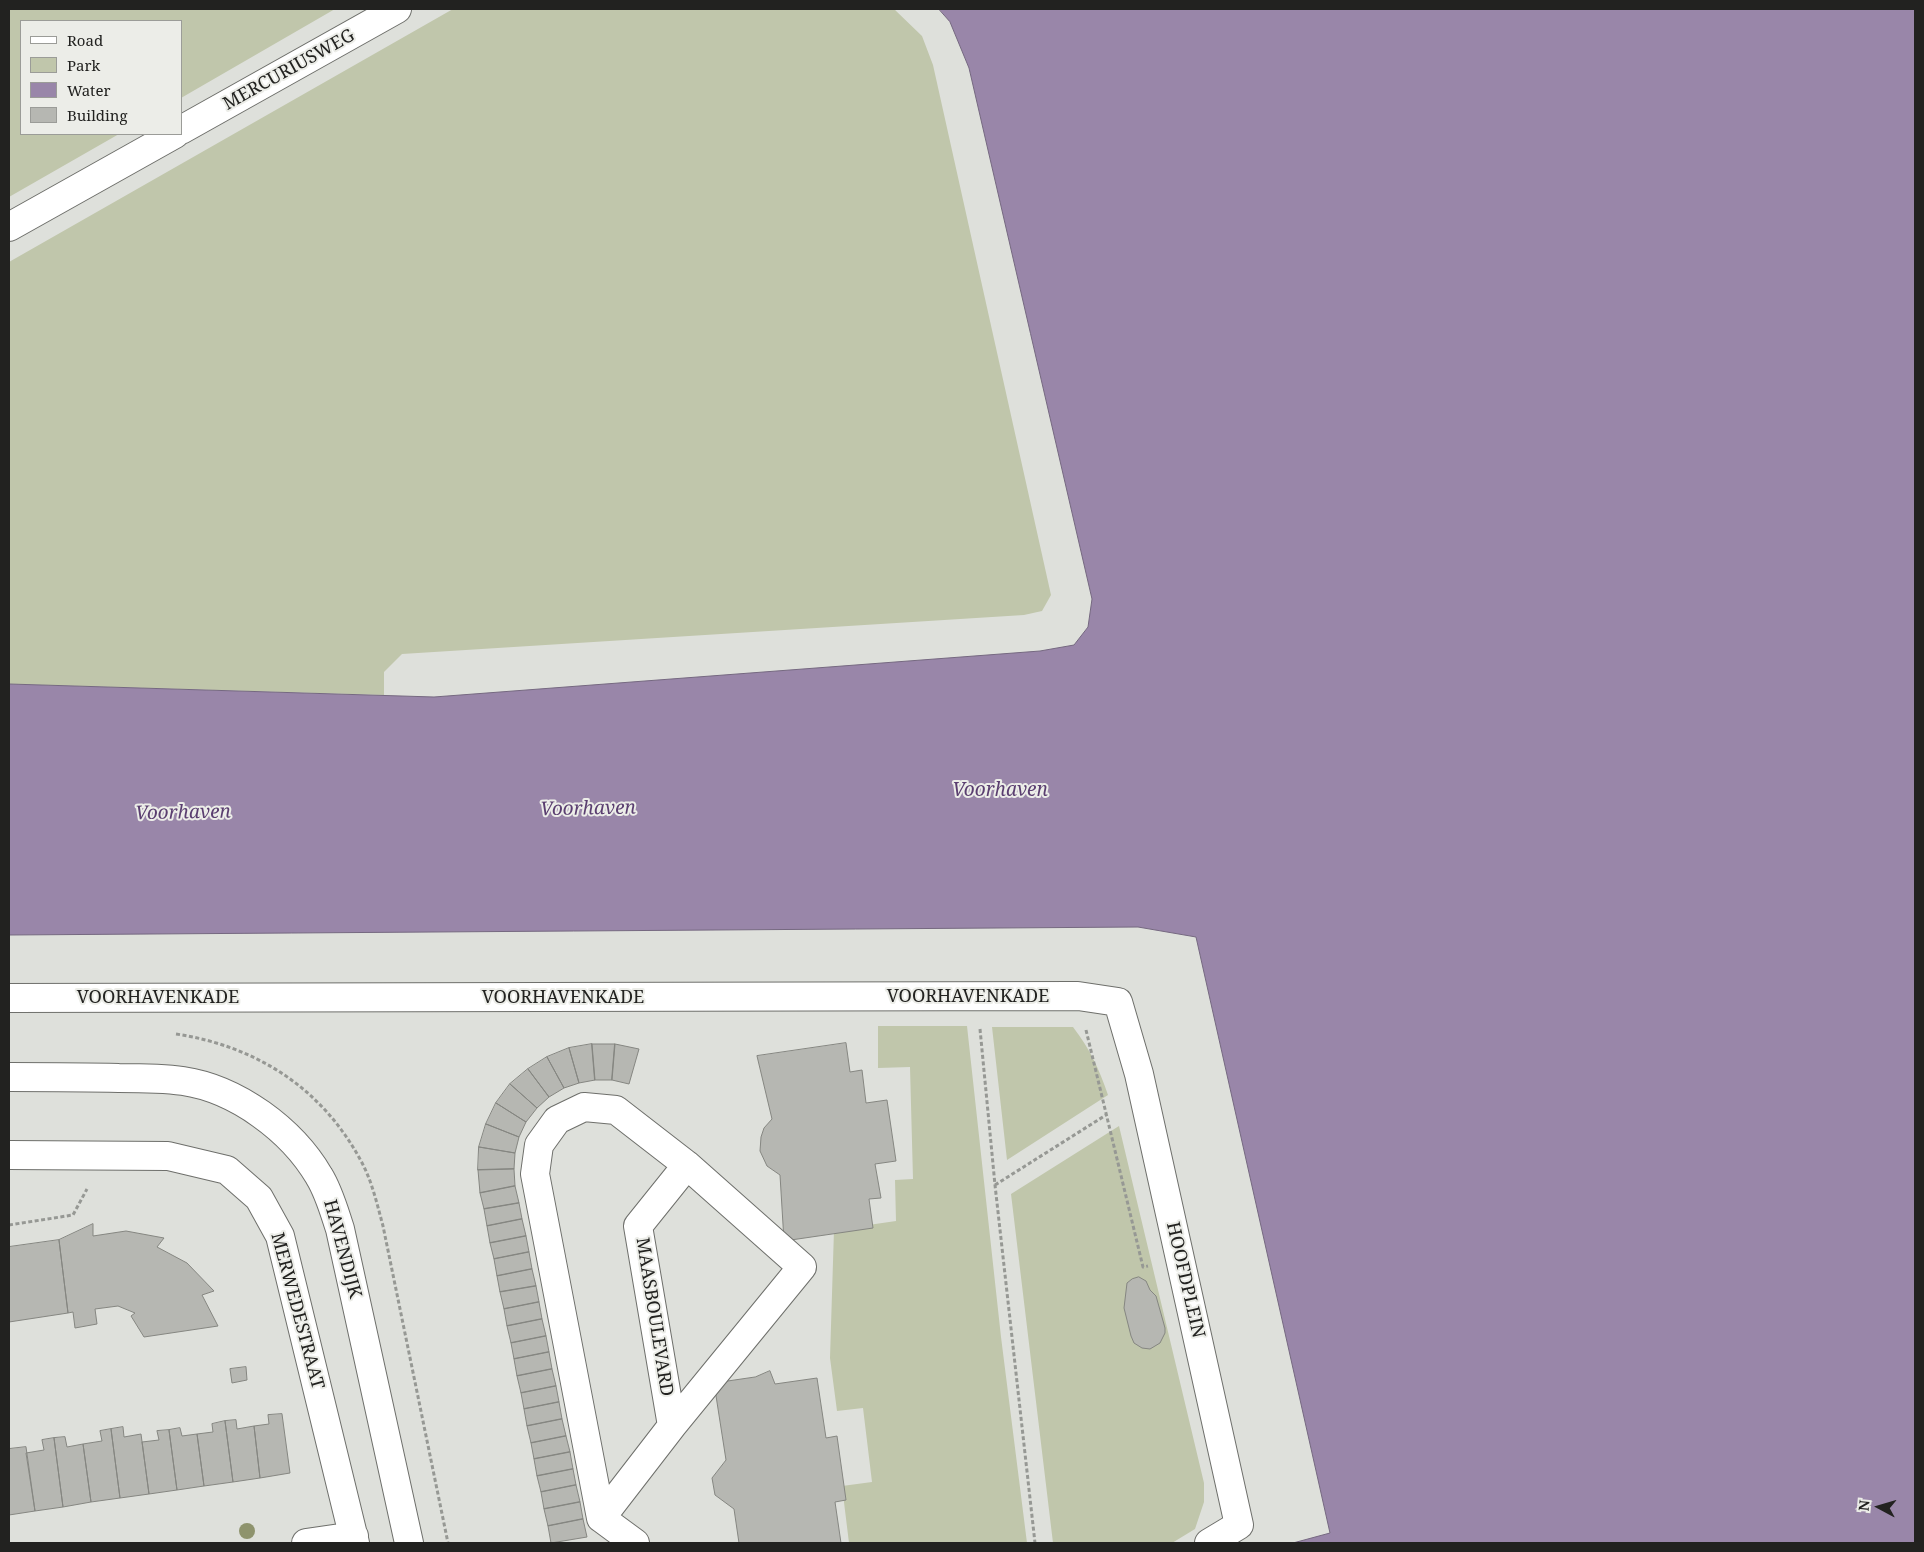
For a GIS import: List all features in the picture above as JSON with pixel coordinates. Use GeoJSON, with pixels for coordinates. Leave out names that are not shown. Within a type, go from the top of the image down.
{"type":"FeatureCollection","features":[{"type":"Feature","properties":{"kind":"street","name":"MERCURIUSWEG"},"geometry":{"type":"LineString","coordinates":[[182,129],[398,9]]}},
{"type":"Feature","properties":{"kind":"street"},"geometry":{"type":"LineString","coordinates":[[9,228],[173,135]]}},
{"type":"Feature","properties":{"kind":"street","name":"VOORHAVENKADE"},"geometry":{"type":"LineString","coordinates":[[9,998],[1078,996],[1118,1002]]}},
{"type":"Feature","properties":{"kind":"street","name":"HOOFDPLEIN"},"geometry":{"type":"LineString","coordinates":[[1118,1002],[1139,1074],[1239,1525],[1209,1543]]}},
{"type":"Feature","properties":{"kind":"street","name":"HAVENDIJK"},"geometry":{"type":"LineString","coordinates":[[9,1077],[159,1079],[185,1082],[228,1096],[249,1106],[285,1133],[319,1176],[331,1201],[340,1229],[409,1543]]}},
{"type":"Feature","properties":{"kind":"street"},"geometry":{"type":"LineString","coordinates":[[601,1518],[672,1426],[802,1267],[686,1165],[616,1110],[584,1107],[557,1120],[539,1145],[535,1174],[601,1518],[635,1543]]}},
{"type":"Feature","properties":{"kind":"street","name":"MERWEDESTRAAT"},"geometry":{"type":"LineString","coordinates":[[9,1155],[168,1156],[227,1170],[260,1198],[280,1236],[354,1540]]}},
{"type":"Feature","properties":{"kind":"street","name":"MAASBOULEVARD"},"geometry":{"type":"LineString","coordinates":[[672,1426],[638,1226],[686,1165]]}},
{"type":"Feature","properties":{"kind":"street"},"geometry":{"type":"LineString","coordinates":[[306,1543],[354,1540]]}},
{"type":"Feature","properties":{"kind":"path"},"geometry":{"type":"LineString","coordinates":[[1078,996],[1143,1267],[1180,1256]]}},
{"type":"Feature","properties":{"kind":"path"},"geometry":{"type":"LineString","coordinates":[[976,997],[1035,1543]]}},
{"type":"Feature","properties":{"kind":"path"},"geometry":{"type":"LineString","coordinates":[[995,1185],[1107,1114]]}},
{"type":"Feature","properties":{"kind":"path"},"geometry":{"type":"LineString","coordinates":[[9,1225],[73,1215],[105,1155]]}},
{"type":"Feature","properties":{"kind":"green space"},"geometry":{"type":"Polygon","coordinates":[[[9,9],[335,9],[182,97],[182,20],[20,20],[20,135],[117,135],[9,197],[9,9]]]}},
{"type":"Feature","properties":{"kind":"green space"},"geometry":{"type":"Polygon","coordinates":[[[453,9],[894,9],[922,36],[933,65],[1051,595],[1042,611],[1024,615],[402,654],[384,672],[384,695],[9,684],[9,262],[453,9]]]}},
{"type":"Feature","properties":{"kind":"green space"},"geometry":{"type":"Polygon","coordinates":[[[878,1026],[967,1026],[1001,1337],[1027,1543],[849,1543],[842,1486],[872,1482],[863,1408],[837,1411],[830,1358],[834,1230],[896,1221],[895,1180],[913,1179],[910,1067],[878,1068],[878,1026]]]}},
{"type":"Feature","properties":{"kind":"green space"},"geometry":{"type":"Polygon","coordinates":[[[992,1027],[1073,1027],[1094,1060],[1108,1095],[1007,1160],[992,1027]]]}},
{"type":"Feature","properties":{"kind":"green space"},"geometry":{"type":"Polygon","coordinates":[[[1119,1126],[1204,1483],[1204,1502],[1195,1529],[1172,1543],[1053,1543],[1011,1194],[1119,1126]]]}},
{"type":"Feature","properties":{"kind":"water","name":"Voorhaven"},"geometry":{"type":"Polygon","coordinates":[[[939,9],[1915,9],[1915,1543],[1293,1543],[1330,1533],[1196,937],[1138,927],[9,935],[9,684],[434,697],[1040,651],[1074,645],[1088,627],[1092,599],[969,68],[950,22],[939,9]]]}},
{"type":"Feature","properties":{"kind":"building"},"geometry":{"type":"Polygon","coordinates":[[[846,1043],[850,1072],[862,1070],[866,1103],[887,1100],[896,1161],[875,1164],[881,1198],[869,1199],[873,1228],[784,1241],[780,1175],[767,1166],[760,1151],[764,1128],[772,1119],[757,1056],[846,1043]]]}},
{"type":"Feature","properties":{"kind":"building"},"geometry":{"type":"Polygon","coordinates":[[[592,1044],[595,1080],[579,1083],[569,1048],[592,1044]]]}},
{"type":"Feature","properties":{"kind":"building"},"geometry":{"type":"Polygon","coordinates":[[[592,1044],[615,1044],[612,1080],[595,1080],[592,1044]]]}},
{"type":"Feature","properties":{"kind":"building"},"geometry":{"type":"Polygon","coordinates":[[[615,1044],[639,1049],[629,1084],[612,1080],[615,1044]]]}},
{"type":"Feature","properties":{"kind":"building"},"geometry":{"type":"Polygon","coordinates":[[[569,1048],[579,1083],[564,1088],[547,1057],[569,1048]]]}},
{"type":"Feature","properties":{"kind":"building"},"geometry":{"type":"Polygon","coordinates":[[[547,1057],[564,1088],[549,1097],[528,1069],[547,1057]]]}},
{"type":"Feature","properties":{"kind":"building"},"geometry":{"type":"Polygon","coordinates":[[[528,1069],[549,1097],[537,1108],[510,1084],[528,1069]]]}},
{"type":"Feature","properties":{"kind":"building"},"geometry":{"type":"Polygon","coordinates":[[[510,1084],[537,1108],[526,1122],[496,1103],[510,1084]]]}},
{"type":"Feature","properties":{"kind":"building"},"geometry":{"type":"Polygon","coordinates":[[[496,1103],[526,1122],[519,1137],[486,1124],[496,1103]]]}},
{"type":"Feature","properties":{"kind":"building"},"geometry":{"type":"Polygon","coordinates":[[[486,1124],[519,1137],[515,1153],[479,1147],[486,1124]]]}},
{"type":"Feature","properties":{"kind":"building"},"geometry":{"type":"Polygon","coordinates":[[[479,1147],[515,1153],[514,1169],[478,1170],[479,1147]]]}},
{"type":"Feature","properties":{"kind":"building"},"geometry":{"type":"Polygon","coordinates":[[[514,1169],[515,1186],[480,1193],[478,1170],[514,1169]]]}},
{"type":"Feature","properties":{"kind":"building"},"geometry":{"type":"Polygon","coordinates":[[[515,1186],[519,1203],[484,1209],[480,1193],[515,1186]]]}},
{"type":"Feature","properties":{"kind":"building"},"geometry":{"type":"Polygon","coordinates":[[[519,1203],[522,1219],[487,1226],[484,1209],[519,1203]]]}},
{"type":"Feature","properties":{"kind":"building"},"geometry":{"type":"Polygon","coordinates":[[[522,1219],[526,1236],[490,1243],[487,1226],[522,1219]]]}},
{"type":"Feature","properties":{"kind":"building"},"geometry":{"type":"Polygon","coordinates":[[[93,1224],[93,1236],[126,1231],[164,1238],[157,1247],[187,1263],[214,1291],[202,1295],[218,1326],[144,1337],[131,1316],[135,1313],[118,1306],[95,1309],[97,1324],[75,1328],[73,1312],[68,1313],[59,1240],[93,1224]]]}},
{"type":"Feature","properties":{"kind":"building"},"geometry":{"type":"Polygon","coordinates":[[[526,1236],[529,1252],[494,1259],[490,1243],[526,1236]]]}},
{"type":"Feature","properties":{"kind":"building"},"geometry":{"type":"Polygon","coordinates":[[[59,1240],[68,1313],[9,1322],[9,1247],[59,1240]]]}},
{"type":"Feature","properties":{"kind":"building"},"geometry":{"type":"Polygon","coordinates":[[[529,1252],[532,1269],[497,1276],[494,1259],[529,1252]]]}},
{"type":"Feature","properties":{"kind":"building"},"geometry":{"type":"Polygon","coordinates":[[[532,1269],[536,1286],[500,1292],[497,1276],[532,1269]]]}},
{"type":"Feature","properties":{"kind":"building"},"geometry":{"type":"Polygon","coordinates":[[[1139,1277],[1146,1281],[1150,1290],[1156,1296],[1165,1328],[1165,1333],[1160,1343],[1150,1349],[1142,1348],[1134,1343],[1124,1308],[1127,1283],[1139,1277]]]}},
{"type":"Feature","properties":{"kind":"building"},"geometry":{"type":"Polygon","coordinates":[[[536,1286],[539,1302],[504,1309],[500,1292],[536,1286]]]}},
{"type":"Feature","properties":{"kind":"building"},"geometry":{"type":"Polygon","coordinates":[[[539,1302],[542,1319],[507,1326],[504,1309],[539,1302]]]}},
{"type":"Feature","properties":{"kind":"building"},"geometry":{"type":"Polygon","coordinates":[[[542,1319],[546,1336],[511,1343],[507,1326],[542,1319]]]}},
{"type":"Feature","properties":{"kind":"building"},"geometry":{"type":"Polygon","coordinates":[[[546,1336],[549,1352],[514,1359],[511,1343],[546,1336]]]}},
{"type":"Feature","properties":{"kind":"building"},"geometry":{"type":"Polygon","coordinates":[[[549,1352],[552,1369],[517,1376],[514,1359],[549,1352]]]}},
{"type":"Feature","properties":{"kind":"building"},"geometry":{"type":"Polygon","coordinates":[[[246,1367],[247,1380],[232,1383],[230,1369],[246,1367]]]}},
{"type":"Feature","properties":{"kind":"building"},"geometry":{"type":"Polygon","coordinates":[[[552,1369],[556,1386],[521,1393],[517,1376],[552,1369]]]}},
{"type":"Feature","properties":{"kind":"building"},"geometry":{"type":"Polygon","coordinates":[[[770,1371],[775,1384],[817,1378],[826,1438],[837,1436],[846,1500],[835,1502],[841,1543],[739,1543],[734,1509],[715,1495],[712,1478],[726,1460],[714,1383],[755,1377],[770,1371]]]}},
{"type":"Feature","properties":{"kind":"building"},"geometry":{"type":"Polygon","coordinates":[[[556,1386],[559,1402],[524,1409],[521,1393],[556,1386]]]}},
{"type":"Feature","properties":{"kind":"building"},"geometry":{"type":"Polygon","coordinates":[[[559,1402],[562,1419],[527,1426],[524,1409],[559,1402]]]}},
{"type":"Feature","properties":{"kind":"building"},"geometry":{"type":"Polygon","coordinates":[[[282,1414],[290,1473],[260,1478],[254,1426],[269,1424],[268,1415],[282,1414]]]}},
{"type":"Feature","properties":{"kind":"building"},"geometry":{"type":"Polygon","coordinates":[[[562,1419],[566,1436],[531,1443],[527,1426],[562,1419]]]}},
{"type":"Feature","properties":{"kind":"building"},"geometry":{"type":"Polygon","coordinates":[[[236,1420],[237,1429],[254,1426],[260,1478],[233,1482],[225,1421],[236,1420]]]}},
{"type":"Feature","properties":{"kind":"building"},"geometry":{"type":"Polygon","coordinates":[[[225,1421],[233,1482],[204,1486],[197,1434],[213,1432],[212,1424],[225,1421]]]}},
{"type":"Feature","properties":{"kind":"building"},"geometry":{"type":"Polygon","coordinates":[[[123,1427],[124,1437],[141,1434],[149,1494],[120,1498],[111,1429],[123,1427]]]}},
{"type":"Feature","properties":{"kind":"building"},"geometry":{"type":"Polygon","coordinates":[[[180,1428],[182,1436],[197,1434],[204,1486],[177,1490],[169,1430],[180,1428]]]}},
{"type":"Feature","properties":{"kind":"building"},"geometry":{"type":"Polygon","coordinates":[[[111,1429],[120,1498],[91,1502],[83,1444],[102,1441],[100,1431],[111,1429]]]}},
{"type":"Feature","properties":{"kind":"building"},"geometry":{"type":"Polygon","coordinates":[[[169,1430],[177,1490],[149,1494],[142,1442],[159,1440],[157,1431],[169,1430]]]}},
{"type":"Feature","properties":{"kind":"building"},"geometry":{"type":"Polygon","coordinates":[[[566,1436],[570,1452],[534,1459],[531,1443],[566,1436]]]}},
{"type":"Feature","properties":{"kind":"building"},"geometry":{"type":"Polygon","coordinates":[[[65,1437],[67,1447],[83,1444],[91,1502],[63,1507],[54,1438],[65,1437]]]}},
{"type":"Feature","properties":{"kind":"building"},"geometry":{"type":"Polygon","coordinates":[[[54,1438],[63,1507],[35,1511],[26,1453],[44,1450],[42,1440],[54,1438]]]}},
{"type":"Feature","properties":{"kind":"building"},"geometry":{"type":"Polygon","coordinates":[[[26,1447],[35,1511],[9,1515],[9,1449],[26,1447]]]}},
{"type":"Feature","properties":{"kind":"building"},"geometry":{"type":"Polygon","coordinates":[[[570,1452],[573,1469],[537,1476],[534,1459],[570,1452]]]}},
{"type":"Feature","properties":{"kind":"building"},"geometry":{"type":"Polygon","coordinates":[[[573,1469],[576,1485],[541,1492],[537,1476],[573,1469]]]}},
{"type":"Feature","properties":{"kind":"building"},"geometry":{"type":"Polygon","coordinates":[[[576,1485],[580,1502],[544,1509],[541,1492],[576,1485]]]}},
{"type":"Feature","properties":{"kind":"building"},"geometry":{"type":"Polygon","coordinates":[[[580,1502],[583,1519],[548,1526],[544,1509],[580,1502]]]}},
{"type":"Feature","properties":{"kind":"building"},"geometry":{"type":"Polygon","coordinates":[[[583,1519],[587,1537],[551,1543],[548,1526],[583,1519]]]}}]}
